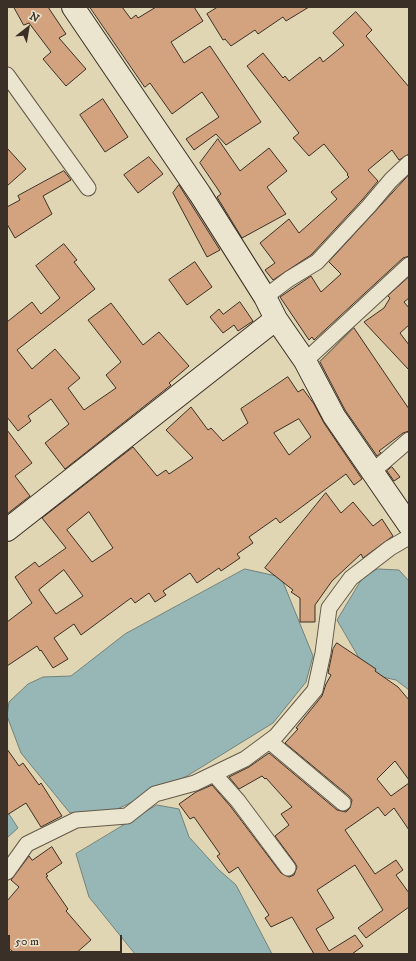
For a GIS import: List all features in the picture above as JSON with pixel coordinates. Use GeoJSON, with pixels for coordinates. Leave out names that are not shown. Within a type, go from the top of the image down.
{"type":"FeatureCollection","features":[{"type":"Feature","properties":{"kind":"street"},"geometry":{"type":"LineString","coordinates":[[74,7],[200,194],[266,297],[276,319],[305,361],[334,416],[409,525]]}},
{"type":"Feature","properties":{"kind":"street"},"geometry":{"type":"LineString","coordinates":[[7,75],[88,188]]}},
{"type":"Feature","properties":{"kind":"street"},"geometry":{"type":"LineString","coordinates":[[266,297],[288,279],[317,262],[391,180],[409,163]]}},
{"type":"Feature","properties":{"kind":"street"},"geometry":{"type":"LineString","coordinates":[[305,361],[409,266]]}},
{"type":"Feature","properties":{"kind":"street"},"geometry":{"type":"LineString","coordinates":[[7,530],[276,319]]}},
{"type":"Feature","properties":{"kind":"street"},"geometry":{"type":"LineString","coordinates":[[372,472],[409,440]]}},
{"type":"Feature","properties":{"kind":"street"},"geometry":{"type":"LineString","coordinates":[[7,872],[26,844],[76,820],[127,816],[155,794],[195,783],[214,774],[245,759],[276,736],[315,690],[323,653],[329,608],[351,578],[390,548],[409,537]]}},
{"type":"Feature","properties":{"kind":"street"},"geometry":{"type":"LineString","coordinates":[[269,741],[343,803]]}},
{"type":"Feature","properties":{"kind":"street"},"geometry":{"type":"LineString","coordinates":[[214,774],[238,801],[288,868]]}},
{"type":"Feature","properties":{"kind":"water"},"geometry":{"type":"Polygon","coordinates":[[[245,569],[281,577],[313,656],[306,682],[273,723],[187,776],[111,812],[70,813],[21,753],[7,716],[9,702],[28,684],[43,677],[71,676],[125,634],[245,569]]]}},
{"type":"Feature","properties":{"kind":"water"},"geometry":{"type":"Polygon","coordinates":[[[378,569],[399,570],[409,581],[409,690],[396,680],[378,676],[359,658],[337,620],[363,577],[378,569]]]}},
{"type":"Feature","properties":{"kind":"water"},"geometry":{"type":"Polygon","coordinates":[[[157,805],[179,809],[189,837],[218,869],[236,885],[272,954],[135,954],[89,897],[76,854],[157,805]]]}},
{"type":"Feature","properties":{"kind":"water"},"geometry":{"type":"Polygon","coordinates":[[[7,811],[18,828],[7,838],[7,811]]]}},
{"type":"Feature","properties":{"kind":"building"},"geometry":{"type":"Polygon","coordinates":[[[14,7],[48,7],[66,34],[59,38],[86,69],[66,86],[43,59],[51,52],[29,23],[24,25],[14,7]]]}},
{"type":"Feature","properties":{"kind":"building"},"geometry":{"type":"Polygon","coordinates":[[[90,7],[122,7],[131,19],[136,15],[138,18],[156,7],[194,7],[203,21],[171,42],[184,63],[210,46],[261,122],[226,145],[216,134],[194,150],[186,139],[219,117],[202,92],[172,114],[150,83],[145,87],[90,7]]]}},
{"type":"Feature","properties":{"kind":"building"},"geometry":{"type":"Polygon","coordinates":[[[218,7],[309,7],[286,21],[283,17],[258,34],[255,30],[231,46],[225,39],[223,40],[207,14],[218,7]]]}},
{"type":"Feature","properties":{"kind":"building"},"geometry":{"type":"Polygon","coordinates":[[[356,12],[372,30],[366,36],[409,87],[409,154],[399,160],[392,150],[368,170],[378,181],[362,200],[311,255],[273,280],[265,270],[275,263],[260,243],[289,219],[299,233],[337,199],[331,192],[349,177],[324,144],[309,156],[293,138],[299,133],[247,66],[263,53],[283,78],[285,76],[289,81],[320,57],[323,62],[344,45],[333,33],[356,12]]]}},
{"type":"Feature","properties":{"kind":"building"},"geometry":{"type":"Polygon","coordinates":[[[103,99],[128,137],[105,152],[80,115],[103,99]]]}},
{"type":"Feature","properties":{"kind":"building"},"geometry":{"type":"Polygon","coordinates":[[[218,139],[240,171],[269,148],[287,171],[267,187],[286,214],[242,238],[217,197],[221,194],[200,163],[218,139]]]}},
{"type":"Feature","properties":{"kind":"building"},"geometry":{"type":"Polygon","coordinates":[[[7,148],[26,169],[7,186],[7,148]]]}},
{"type":"Feature","properties":{"kind":"building"},"geometry":{"type":"Polygon","coordinates":[[[149,157],[163,174],[138,193],[124,175],[149,157]]]}},
{"type":"Feature","properties":{"kind":"building"},"geometry":{"type":"Polygon","coordinates":[[[64,171],[71,180],[43,196],[52,214],[15,238],[7,224],[7,207],[20,200],[18,196],[64,171]]]}},
{"type":"Feature","properties":{"kind":"building"},"geometry":{"type":"Polygon","coordinates":[[[409,175],[409,256],[403,258],[314,340],[312,337],[309,340],[280,297],[311,276],[321,292],[341,274],[329,262],[409,175]]]}},
{"type":"Feature","properties":{"kind":"building"},"geometry":{"type":"Polygon","coordinates":[[[179,185],[220,250],[207,257],[173,193],[179,185]]]}},
{"type":"Feature","properties":{"kind":"building"},"geometry":{"type":"Polygon","coordinates":[[[64,244],[77,260],[74,262],[95,289],[17,350],[32,369],[55,349],[80,378],[68,388],[84,410],[116,388],[106,375],[121,362],[88,320],[111,303],[143,345],[159,332],[189,366],[169,383],[171,385],[65,469],[45,443],[69,424],[51,399],[28,416],[31,421],[18,431],[7,417],[7,322],[32,302],[41,314],[60,298],[36,266],[64,244]]]}},
{"type":"Feature","properties":{"kind":"building"},"geometry":{"type":"Polygon","coordinates":[[[195,262],[212,287],[187,305],[169,280],[195,262]]]}},
{"type":"Feature","properties":{"kind":"building"},"geometry":{"type":"Polygon","coordinates":[[[409,277],[409,298],[404,302],[409,308],[409,325],[400,333],[409,345],[409,370],[364,322],[384,308],[390,298],[388,296],[409,277]]]}},
{"type":"Feature","properties":{"kind":"building"},"geometry":{"type":"Polygon","coordinates":[[[240,302],[253,321],[238,331],[234,325],[223,333],[210,317],[219,309],[223,314],[240,302]]]}},
{"type":"Feature","properties":{"kind":"building"},"geometry":{"type":"Polygon","coordinates":[[[354,328],[409,409],[409,431],[403,433],[379,451],[381,453],[377,456],[345,410],[320,362],[354,328]]]}},
{"type":"Feature","properties":{"kind":"building"},"geometry":{"type":"Polygon","coordinates":[[[288,377],[298,392],[303,389],[314,404],[324,423],[362,479],[354,485],[346,474],[280,523],[276,518],[249,537],[253,543],[237,554],[240,558],[221,571],[219,568],[197,583],[190,573],[163,591],[166,595],[155,602],[149,593],[135,603],[131,598],[81,635],[74,624],[54,638],[68,659],[53,668],[37,646],[7,666],[7,622],[32,603],[15,577],[35,562],[39,567],[66,548],[42,518],[133,447],[157,476],[166,470],[169,474],[193,458],[166,430],[191,407],[208,430],[211,428],[223,441],[248,423],[241,409],[288,377]],[[299,419],[274,433],[289,455],[311,437],[299,419]],[[89,512],[67,530],[92,562],[113,548],[89,512]],[[64,570],[39,590],[56,614],[83,596],[64,570]]]}},
{"type":"Feature","properties":{"kind":"building"},"geometry":{"type":"Polygon","coordinates":[[[7,430],[32,463],[15,476],[30,496],[7,514],[7,430]]]}},
{"type":"Feature","properties":{"kind":"building"},"geometry":{"type":"Polygon","coordinates":[[[392,467],[400,477],[394,481],[387,471],[392,467]]]}},
{"type":"Feature","properties":{"kind":"building"},"geometry":{"type":"Polygon","coordinates":[[[326,493],[341,513],[353,502],[373,526],[382,519],[393,536],[363,558],[361,554],[332,581],[315,605],[315,622],[300,622],[300,598],[291,592],[293,590],[265,568],[326,493]]]}},
{"type":"Feature","properties":{"kind":"building"},"geometry":{"type":"Polygon","coordinates":[[[337,643],[376,669],[375,671],[398,687],[409,700],[409,780],[395,761],[377,779],[391,796],[409,783],[409,830],[394,808],[385,816],[378,807],[345,830],[375,874],[396,860],[403,870],[396,875],[409,893],[409,907],[366,938],[358,928],[383,910],[355,865],[317,890],[334,918],[316,929],[329,951],[355,935],[363,946],[352,954],[314,954],[292,917],[271,927],[265,918],[269,915],[238,867],[229,873],[217,856],[220,854],[194,817],[190,819],[179,804],[196,792],[212,785],[231,807],[281,873],[289,877],[294,875],[297,867],[275,836],[289,825],[281,814],[292,807],[266,778],[265,779],[262,776],[239,789],[229,777],[249,767],[269,753],[337,810],[346,812],[350,808],[352,800],[349,796],[285,743],[298,729],[296,728],[322,696],[331,675],[328,673],[333,649],[337,643]]]}},
{"type":"Feature","properties":{"kind":"building"},"geometry":{"type":"Polygon","coordinates":[[[7,749],[19,766],[23,763],[39,785],[41,783],[62,816],[41,827],[26,803],[7,815],[7,749]]]}},
{"type":"Feature","properties":{"kind":"building"},"geometry":{"type":"Polygon","coordinates":[[[52,847],[62,863],[46,874],[48,876],[46,877],[68,909],[66,911],[91,940],[75,954],[16,954],[7,947],[7,901],[19,887],[11,880],[29,856],[32,860],[52,847]]]}}]}
